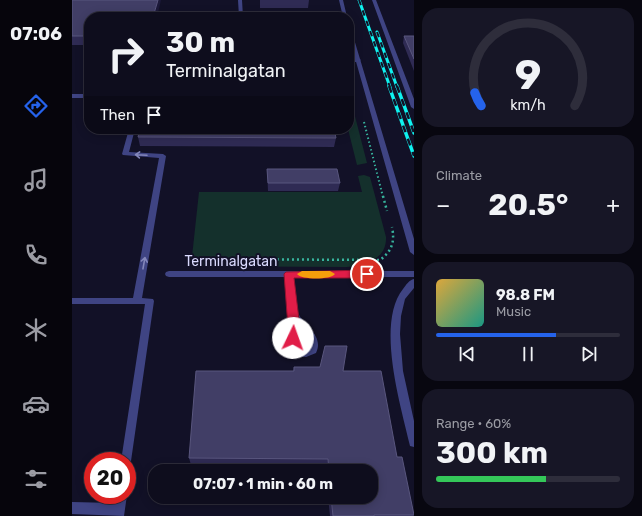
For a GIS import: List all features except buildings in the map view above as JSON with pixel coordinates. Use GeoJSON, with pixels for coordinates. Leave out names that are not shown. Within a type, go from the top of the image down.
{"type":"FeatureCollection","features":[{"type":"Feature","properties":{"kind":"street"},"geometry":{"type":"LineString","coordinates":[[240,0],[241,12]]}},
{"type":"Feature","properties":{"kind":"street"},"geometry":{"type":"LineString","coordinates":[[341,0],[344,12]]}},
{"type":"Feature","properties":{"kind":"street"},"geometry":{"type":"LineString","coordinates":[[374,0],[414,106]]}},
{"type":"Feature","properties":{"kind":"street"},"geometry":{"type":"LineString","coordinates":[[354,46],[414,252]]}},
{"type":"Feature","properties":{"kind":"street"},"geometry":{"type":"LineString","coordinates":[[72,96],[84,96]]}},
{"type":"Feature","properties":{"kind":"street"},"geometry":{"type":"LineString","coordinates":[[131,134],[126,154],[162,156],[137,301]]}},
{"type":"Feature","properties":{"kind":"street","name":"Terminalgatan"},"geometry":{"type":"LineString","coordinates":[[169,274],[414,274]]}},
{"type":"Feature","properties":{"kind":"street"},"geometry":{"type":"LineString","coordinates":[[289,274],[294,315]]}},
{"type":"Feature","properties":{"kind":"street"},"geometry":{"type":"LineString","coordinates":[[414,282],[402,298],[396,328],[397,361],[414,442]]}},
{"type":"Feature","properties":{"kind":"street"},"geometry":{"type":"LineString","coordinates":[[72,301],[150,301],[127,452]]}},
{"type":"Feature","properties":{"kind":"street"},"geometry":{"type":"LineString","coordinates":[[72,508],[119,513]]}},
{"type":"Feature","properties":{"kind":"path"},"geometry":{"type":"LineString","coordinates":[[363,120],[388,211]]}},
{"type":"Feature","properties":{"kind":"path"},"geometry":{"type":"LineString","coordinates":[[202,259],[380,260],[388,255],[393,247],[395,237],[392,227]]}},
{"type":"Feature","properties":{"kind":"green space"},"geometry":{"type":"Polygon","coordinates":[[[354,112],[367,163],[357,165],[349,134],[354,134],[354,112]]]}},
{"type":"Feature","properties":{"kind":"green space"},"geometry":{"type":"Polygon","coordinates":[[[364,175],[370,177],[386,237],[383,251],[374,260],[361,265],[347,267],[191,266],[199,192],[362,192],[358,176],[364,175]]]}},
{"type":"Feature","properties":{"kind":"railway"},"geometry":{"type":"LineString","coordinates":[[359,0],[390,87]]}},
{"type":"Feature","properties":{"kind":"railway"},"geometry":{"type":"LineString","coordinates":[[377,32],[397,87]]}},
{"type":"Feature","properties":{"kind":"railway"},"geometry":{"type":"LineString","coordinates":[[389,86],[414,156]]}},
{"type":"Feature","properties":{"kind":"railway"},"geometry":{"type":"LineString","coordinates":[[397,86],[414,133]]}},
{"type":"Feature","properties":{"kind":"slow traffic"},"geometry":{"type":"LineString","coordinates":[[302,274],[330,274]]}},
{"type":"Feature","properties":{"kind":"route"},"geometry":{"type":"LineString","coordinates":[[293,338],[295,328],[289,274],[367,274]]}}]}
